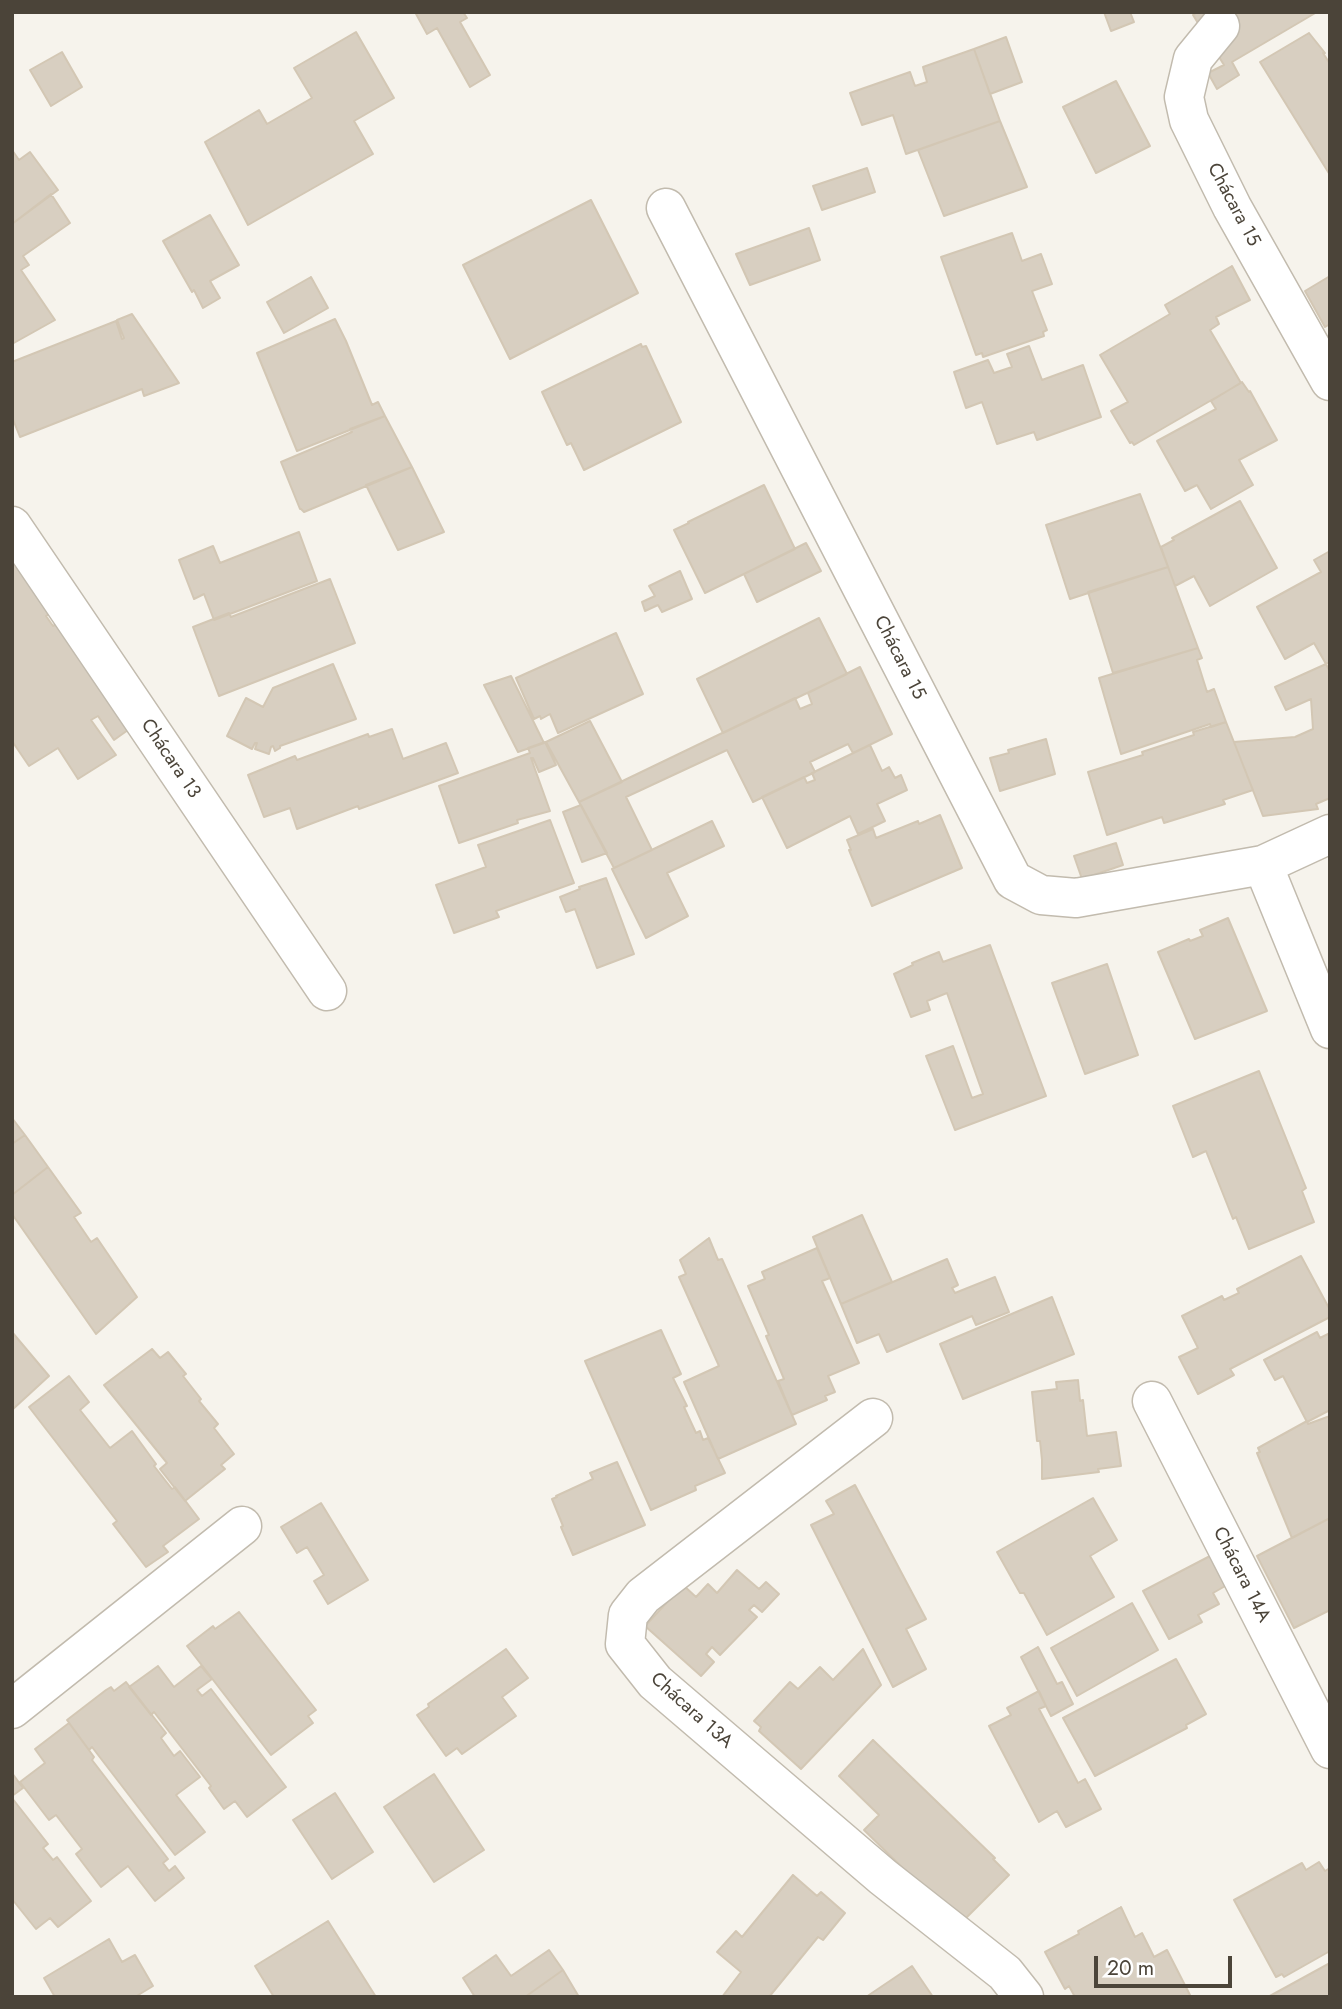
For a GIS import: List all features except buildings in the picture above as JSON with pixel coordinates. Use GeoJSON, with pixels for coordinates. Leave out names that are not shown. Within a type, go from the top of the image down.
{"type":"FeatureCollection","features":[{"type":"Feature","properties":{"kind":"street","name":"Chácara 15"},"geometry":{"type":"LineString","coordinates":[[1220,26],[1193,59],[1184,97],[1189,120],[1232,207],[1330,381]]}},
{"type":"Feature","properties":{"kind":"street","name":"Chácara 15"},"geometry":{"type":"LineString","coordinates":[[666,208],[1013,880],[1041,895],[1076,898],[1264,865],[1330,834]]}},
{"type":"Feature","properties":{"kind":"street","name":"Chácara 13"},"geometry":{"type":"LineString","coordinates":[[12,526],[327,991]]}},
{"type":"Feature","properties":{"kind":"street"},"geometry":{"type":"LineString","coordinates":[[1264,865],[1330,1029]]}},
{"type":"Feature","properties":{"kind":"street","name":"Chácara 14A"},"geometry":{"type":"LineString","coordinates":[[1152,1401],[1330,1749]]}},
{"type":"Feature","properties":{"kind":"street","name":"Chácara 13A"},"geometry":{"type":"LineString","coordinates":[[873,1418],[643,1596],[628,1615],[625,1644],[655,1682],[883,1877],[1005,1973],[1024,1997]]}},
{"type":"Feature","properties":{"kind":"street"},"geometry":{"type":"LineString","coordinates":[[12,1709],[242,1526]]}}]}
